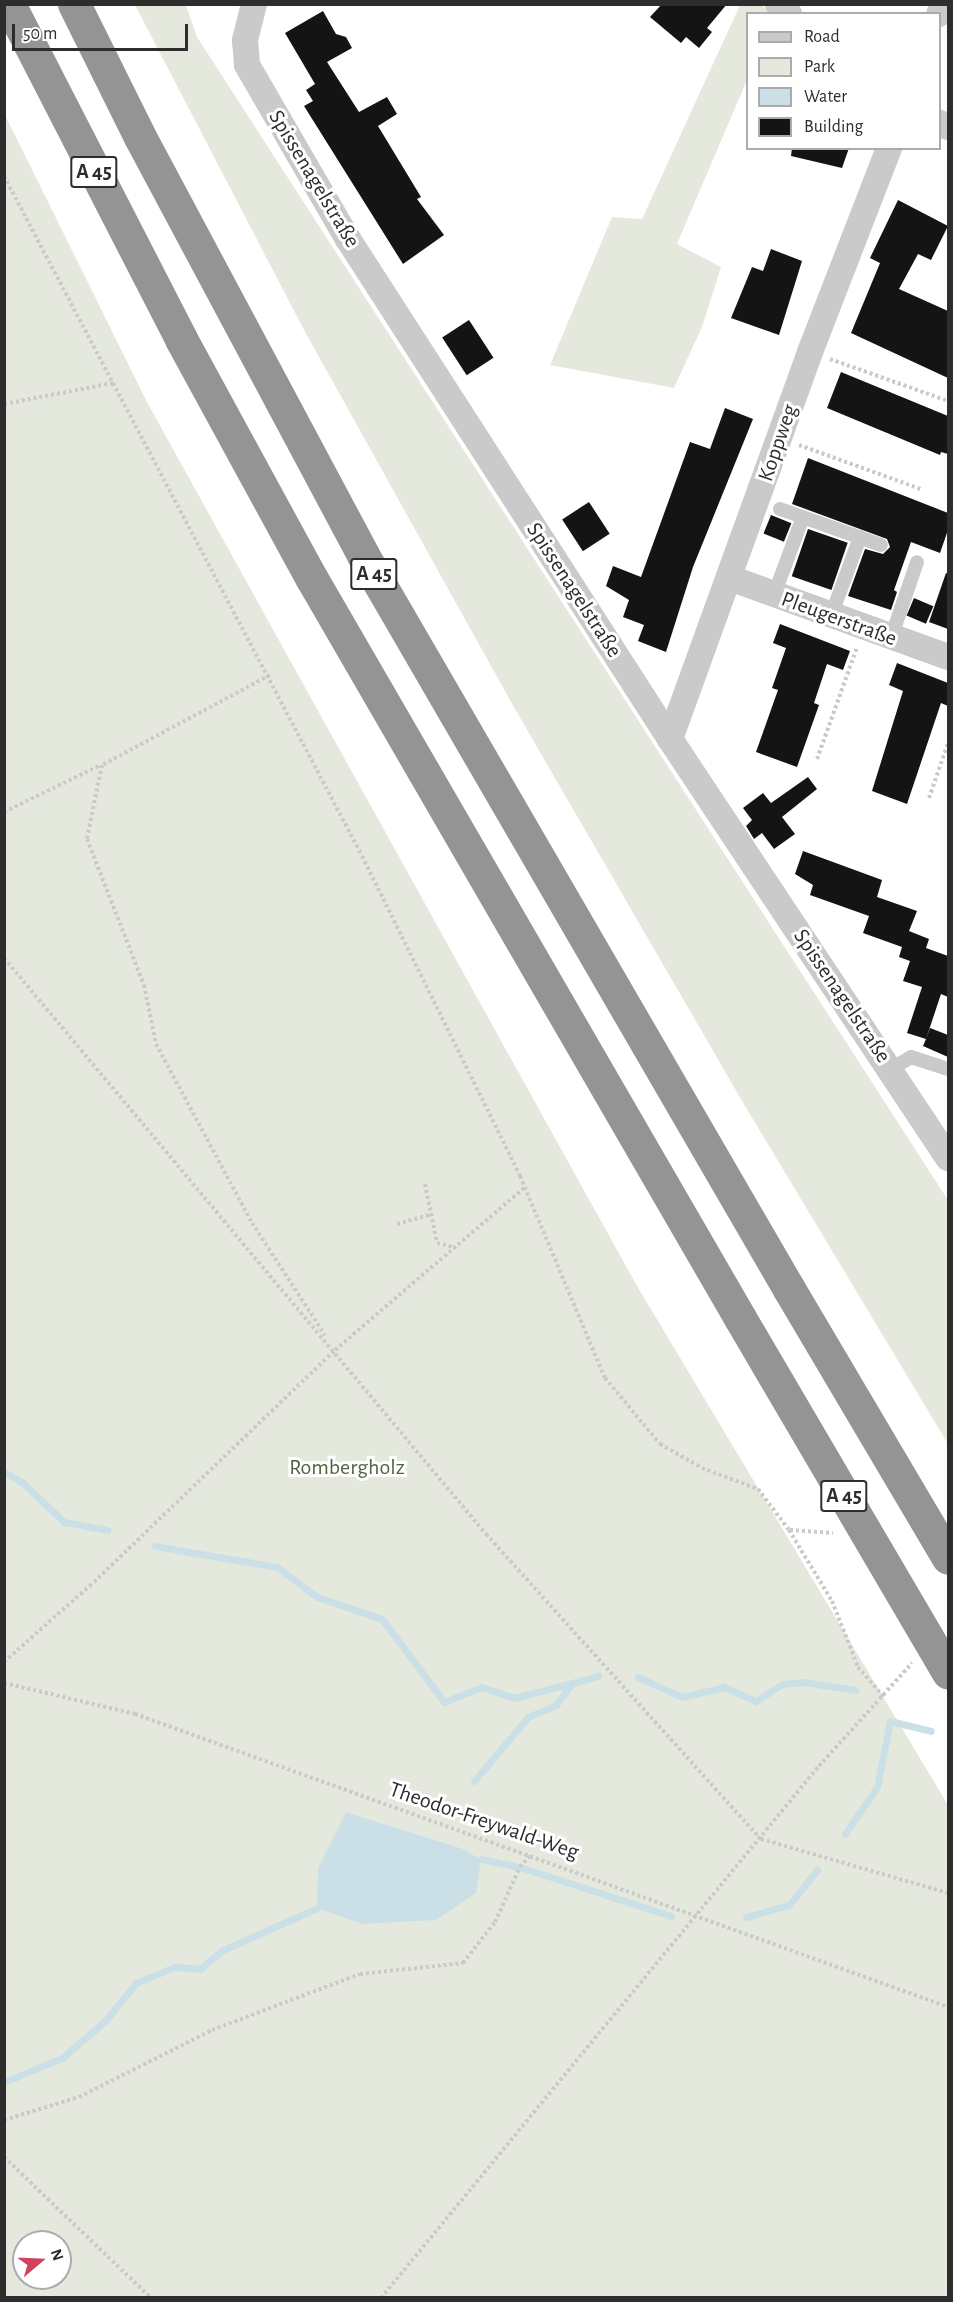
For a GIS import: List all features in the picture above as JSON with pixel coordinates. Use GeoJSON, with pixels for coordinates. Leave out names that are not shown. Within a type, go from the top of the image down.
{"type":"FeatureCollection","features":[{"type":"Feature","properties":{"kind":"highway","name":"A 45"},"geometry":{"type":"LineString","coordinates":[[9,4],[181,339],[312,579],[948,1673]]}},
{"type":"Feature","properties":{"kind":"highway","name":"A 45"},"geometry":{"type":"LineString","coordinates":[[74,4],[145,148],[363,555],[789,1289],[948,1558]]}},
{"type":"Feature","properties":{"kind":"street","name":"Spissenagelstraße"},"geometry":{"type":"LineString","coordinates":[[254,4],[245,41],[247,65],[348,239],[670,739],[948,1158]]}},
{"type":"Feature","properties":{"kind":"street","name":"Koppweg"},"geometry":{"type":"LineString","coordinates":[[670,739],[810,352],[888,150]]}},
{"type":"Feature","properties":{"kind":"street","name":"Pleugerstraße"},"geometry":{"type":"LineString","coordinates":[[730,578],[863,629],[948,657]]}},
{"type":"Feature","properties":{"kind":"lane"},"geometry":{"type":"LineString","coordinates":[[780,509],[881,544]]}},
{"type":"Feature","properties":{"kind":"lane"},"geometry":{"type":"LineString","coordinates":[[774,595],[802,517]]}},
{"type":"Feature","properties":{"kind":"lane"},"geometry":{"type":"LineString","coordinates":[[831,616],[860,537]]}},
{"type":"Feature","properties":{"kind":"lane"},"geometry":{"type":"LineString","coordinates":[[891,638],[917,562]]}},
{"type":"Feature","properties":{"kind":"lane"},"geometry":{"type":"LineString","coordinates":[[891,1069],[911,1057],[948,1069]]}},
{"type":"Feature","properties":{"kind":"path"},"geometry":{"type":"LineString","coordinates":[[4,176],[270,675],[525,1187],[605,1378],[660,1444],[702,1468],[758,1490],[789,1530],[832,1601],[858,1667],[884,1697]]}},
{"type":"Feature","properties":{"kind":"path"},"geometry":{"type":"LineString","coordinates":[[810,352],[948,401]]}},
{"type":"Feature","properties":{"kind":"path"},"geometry":{"type":"LineString","coordinates":[[4,404],[113,383]]}},
{"type":"Feature","properties":{"kind":"path"},"geometry":{"type":"LineString","coordinates":[[780,439],[923,490]]}},
{"type":"Feature","properties":{"kind":"path"},"geometry":{"type":"LineString","coordinates":[[817,759],[863,629]]}},
{"type":"Feature","properties":{"kind":"path"},"geometry":{"type":"LineString","coordinates":[[4,812],[102,765],[270,675]]}},
{"type":"Feature","properties":{"kind":"path"},"geometry":{"type":"LineString","coordinates":[[929,798],[948,743]]}},
{"type":"Feature","properties":{"kind":"path"},"geometry":{"type":"LineString","coordinates":[[102,765],[87,839],[144,985],[156,1044],[252,1223],[335,1350]]}},
{"type":"Feature","properties":{"kind":"path"},"geometry":{"type":"LineString","coordinates":[[4,958],[335,1350],[486,1534],[761,1839],[948,1893]]}},
{"type":"Feature","properties":{"kind":"path"},"geometry":{"type":"LineString","coordinates":[[425,1184],[436,1243],[454,1247]]}},
{"type":"Feature","properties":{"kind":"path"},"geometry":{"type":"LineString","coordinates":[[4,1662],[94,1582],[335,1350],[525,1187]]}},
{"type":"Feature","properties":{"kind":"path"},"geometry":{"type":"LineString","coordinates":[[397,1224],[431,1214]]}},
{"type":"Feature","properties":{"kind":"path"},"geometry":{"type":"LineString","coordinates":[[381,2298],[819,1766],[884,1697],[920,1654]]}},
{"type":"Feature","properties":{"kind":"path","name":"Theodor-Freywald-Weg"},"geometry":{"type":"LineString","coordinates":[[4,1683],[135,1714],[948,2007]]}},
{"type":"Feature","properties":{"kind":"path"},"geometry":{"type":"LineString","coordinates":[[4,2120],[79,2097],[212,2030],[360,1974],[463,1964],[495,1922],[520,1867],[530,1856]]}},
{"type":"Feature","properties":{"kind":"path"},"geometry":{"type":"LineString","coordinates":[[4,2157],[151,2298]]}},
{"type":"Feature","properties":{"kind":"green space"},"geometry":{"type":"Polygon","coordinates":[[[135,5],[186,5],[197,37],[948,1200],[948,1444],[745,1106],[515,709],[304,330],[135,5]]]}},
{"type":"Feature","properties":{"kind":"green space"},"geometry":{"type":"Polygon","coordinates":[[[740,5],[761,5],[770,12],[746,12],[746,82],[677,244],[721,267],[702,327],[674,388],[550,365],[612,217],[642,219],[740,5]]]}},
{"type":"Feature","properties":{"kind":"green space","name":"Rombergholz"},"geometry":{"type":"Polygon","coordinates":[[[4,113],[148,404],[637,1286],[948,1805],[948,2297],[5,2297],[4,113]],[[346,1812],[481,1859],[461,1848],[346,1812]]]}},
{"type":"Feature","properties":{"kind":"water"},"geometry":{"type":"Polygon","coordinates":[[[346,1812],[461,1848],[481,1859],[476,1893],[436,1920],[362,1924],[317,1908],[318,1868],[346,1812]]]}},
{"type":"Feature","properties":{"kind":"building"},"geometry":{"type":"Polygon","coordinates":[[[662,4],[727,4],[707,28],[712,32],[699,48],[686,37],[681,43],[650,17],[662,4]]]}},
{"type":"Feature","properties":{"kind":"building"},"geometry":{"type":"Polygon","coordinates":[[[323,11],[336,34],[346,37],[352,48],[327,62],[359,112],[387,97],[397,114],[378,126],[421,197],[417,199],[444,235],[403,264],[304,106],[313,101],[306,90],[315,84],[285,33],[323,11]]]}},
{"type":"Feature","properties":{"kind":"building"},"geometry":{"type":"Polygon","coordinates":[[[792,150],[848,150],[842,168],[791,156],[792,150]]]}},
{"type":"Feature","properties":{"kind":"building"},"geometry":{"type":"Polygon","coordinates":[[[898,200],[948,226],[931,260],[918,254],[899,289],[948,311],[948,378],[851,333],[880,263],[870,258],[898,200]]]}},
{"type":"Feature","properties":{"kind":"building"},"geometry":{"type":"Polygon","coordinates":[[[771,249],[802,261],[779,335],[731,318],[752,267],[763,271],[771,249]]]}},
{"type":"Feature","properties":{"kind":"building"},"geometry":{"type":"Polygon","coordinates":[[[469,320],[494,358],[467,375],[442,337],[469,320]]]}},
{"type":"Feature","properties":{"kind":"building"},"geometry":{"type":"Polygon","coordinates":[[[841,372],[948,416],[948,454],[941,452],[940,455],[827,408],[841,372]]]}},
{"type":"Feature","properties":{"kind":"building"},"geometry":{"type":"Polygon","coordinates":[[[725,408],[753,419],[693,567],[666,652],[638,641],[644,625],[623,617],[629,600],[606,586],[613,566],[641,577],[690,442],[710,449],[725,408]]]}},
{"type":"Feature","properties":{"kind":"building"},"geometry":{"type":"Polygon","coordinates":[[[808,458],[948,513],[948,530],[940,553],[911,542],[894,590],[897,592],[891,610],[848,596],[865,549],[883,554],[890,547],[887,539],[792,504],[808,458]]]}},
{"type":"Feature","properties":{"kind":"building"},"geometry":{"type":"Polygon","coordinates":[[[589,502],[610,534],[583,551],[562,519],[589,502]]]}},
{"type":"Feature","properties":{"kind":"building"},"geometry":{"type":"Polygon","coordinates":[[[771,515],[791,523],[784,542],[764,534],[771,515]]]}},
{"type":"Feature","properties":{"kind":"building"},"geometry":{"type":"Polygon","coordinates":[[[808,529],[848,543],[831,590],[792,576],[808,529]]]}},
{"type":"Feature","properties":{"kind":"building"},"geometry":{"type":"Polygon","coordinates":[[[946,573],[948,574],[948,629],[929,622],[946,573]]]}},
{"type":"Feature","properties":{"kind":"building"},"geometry":{"type":"Polygon","coordinates":[[[914,598],[933,606],[926,624],[907,615],[914,598]]]}},
{"type":"Feature","properties":{"kind":"building"},"geometry":{"type":"Polygon","coordinates":[[[780,624],[850,651],[843,670],[827,664],[814,703],[819,705],[797,767],[756,752],[778,690],[772,688],[786,648],[773,643],[780,624]]]}},
{"type":"Feature","properties":{"kind":"building"},"geometry":{"type":"Polygon","coordinates":[[[897,663],[948,683],[948,706],[941,703],[907,804],[872,791],[903,691],[889,685],[897,663]]]}},
{"type":"Feature","properties":{"kind":"building"},"geometry":{"type":"Polygon","coordinates":[[[808,777],[817,789],[782,817],[795,834],[774,849],[762,833],[754,839],[746,826],[752,820],[743,808],[763,793],[771,803],[808,777]]]}},
{"type":"Feature","properties":{"kind":"building"},"geometry":{"type":"Polygon","coordinates":[[[803,851],[882,880],[877,897],[917,911],[909,931],[929,939],[926,948],[948,956],[948,997],[941,994],[926,1039],[907,1033],[922,987],[903,981],[910,961],[899,957],[902,947],[863,933],[869,916],[810,895],[813,885],[795,874],[803,851]]]}},
{"type":"Feature","properties":{"kind":"building"},"geometry":{"type":"Polygon","coordinates":[[[930,1028],[948,1035],[948,1057],[923,1046],[930,1028]]]}},
{"type":"Feature","properties":{"kind":"waterway"},"geometry":{"type":"LineString","coordinates":[[4,1472],[23,1483],[64,1522],[107,1530]]}},
{"type":"Feature","properties":{"kind":"waterway"},"geometry":{"type":"LineString","coordinates":[[155,1546],[277,1567],[317,1597],[382,1619],[444,1702],[482,1687],[514,1698],[572,1683]]}},
{"type":"Feature","properties":{"kind":"waterway"},"geometry":{"type":"LineString","coordinates":[[474,1781],[528,1717],[556,1705],[572,1683],[598,1676]]}},
{"type":"Feature","properties":{"kind":"waterway"},"geometry":{"type":"LineString","coordinates":[[638,1677],[682,1697],[724,1687],[756,1701],[782,1684],[804,1682],[855,1690]]}},
{"type":"Feature","properties":{"kind":"waterway"},"geometry":{"type":"LineString","coordinates":[[845,1834],[877,1787],[890,1721],[931,1731]]}},
{"type":"Feature","properties":{"kind":"waterway"},"geometry":{"type":"LineString","coordinates":[[481,1859],[520,1867],[671,1916]]}},
{"type":"Feature","properties":{"kind":"waterway"},"geometry":{"type":"LineString","coordinates":[[746,1917],[789,1905],[817,1870]]}},
{"type":"Feature","properties":{"kind":"waterway"},"geometry":{"type":"LineString","coordinates":[[4,2082],[62,2058],[105,2021],[136,1983],[174,1967],[200,1969],[223,1950],[317,1908]]}}]}
